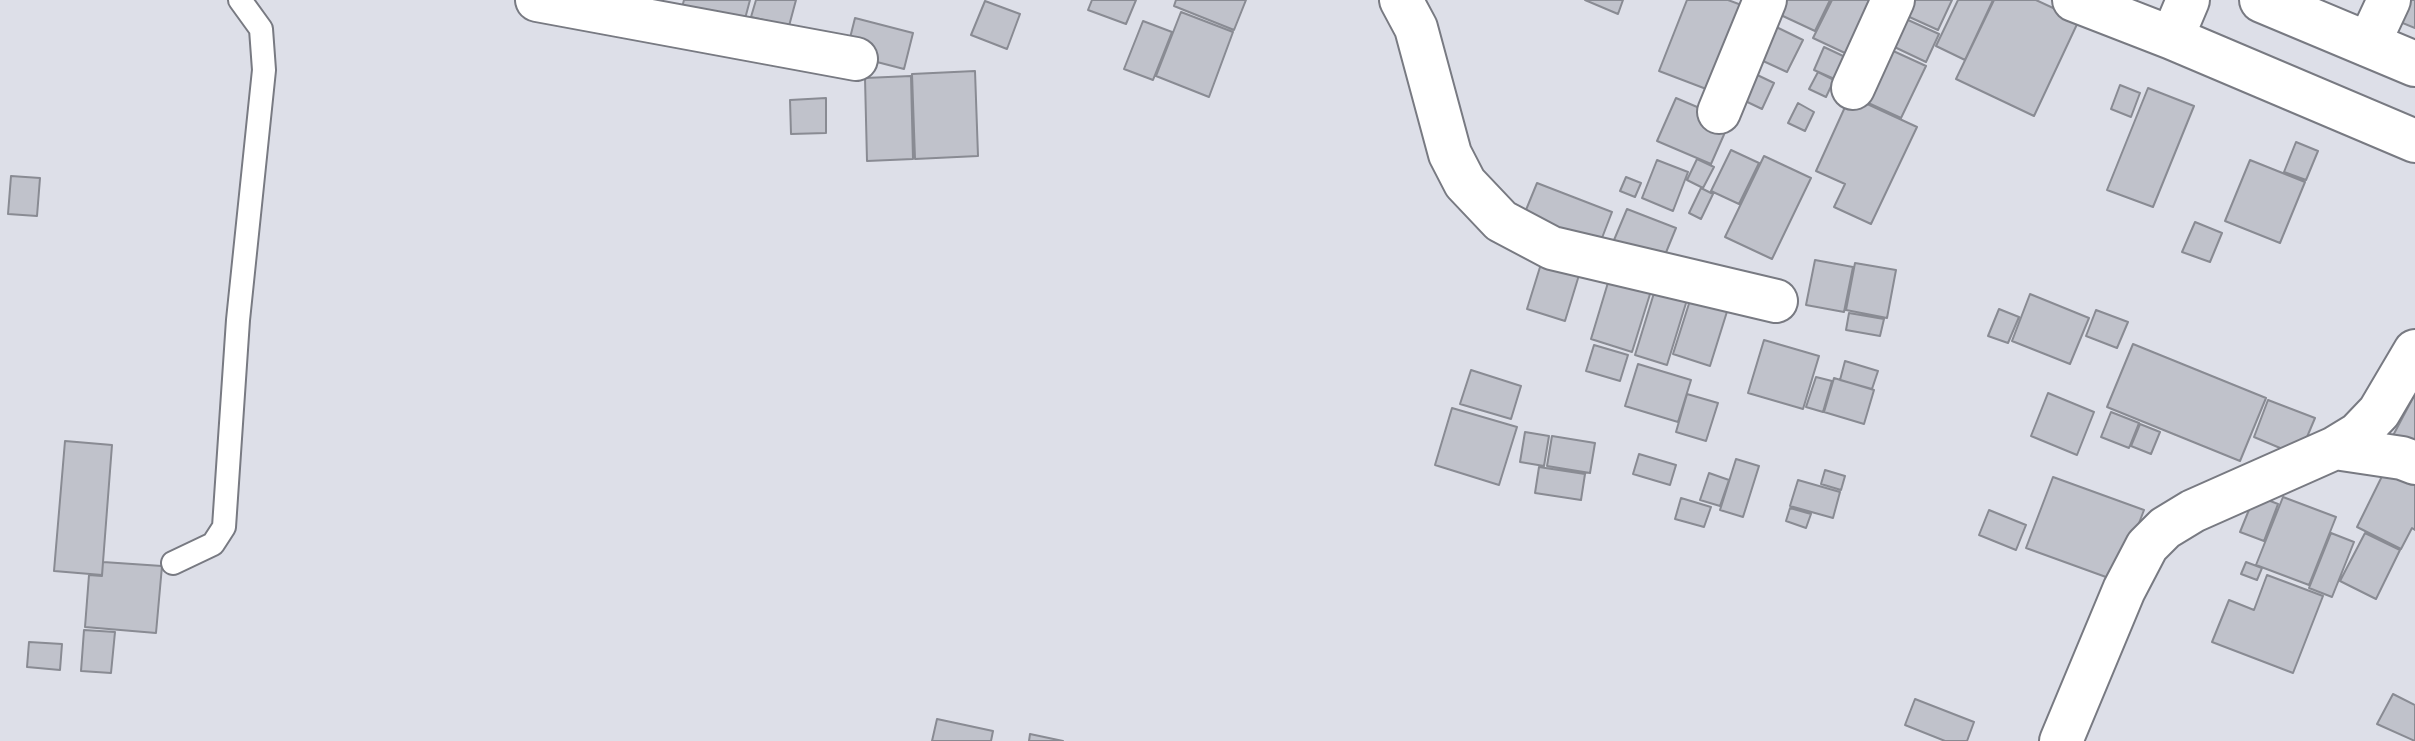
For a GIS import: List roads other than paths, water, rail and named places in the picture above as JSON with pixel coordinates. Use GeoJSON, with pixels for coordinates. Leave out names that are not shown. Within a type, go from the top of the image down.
{"type":"FeatureCollection","features":[{"type":"Feature","properties":{"kind":"street"},"geometry":{"type":"LineString","coordinates":[[537,0],[856,59]]}},
{"type":"Feature","properties":{"kind":"street"},"geometry":{"type":"LineString","coordinates":[[1401,0],[1416,28],[1450,154],[1465,183],[1501,221],[1552,248],[1776,301]]}},
{"type":"Feature","properties":{"kind":"street"},"geometry":{"type":"LineString","coordinates":[[1719,112],[1765,0]]}},
{"type":"Feature","properties":{"kind":"street"},"geometry":{"type":"LineString","coordinates":[[1853,88],[1893,0]]}},
{"type":"Feature","properties":{"kind":"street"},"geometry":{"type":"LineString","coordinates":[[2074,0],[2415,141]]}},
{"type":"Feature","properties":{"kind":"street"},"geometry":{"type":"LineString","coordinates":[[2172,38],[2188,0]]}},
{"type":"Feature","properties":{"kind":"street"},"geometry":{"type":"LineString","coordinates":[[2262,0],[2415,64]]}},
{"type":"Feature","properties":{"kind":"street"},"geometry":{"type":"LineString","coordinates":[[2368,45],[2389,0]]}},
{"type":"Feature","properties":{"kind":"street"},"geometry":{"type":"LineString","coordinates":[[2061,741],[2124,590],[2147,546],[2165,528],[2193,511],[2335,448],[2358,434],[2379,412],[2415,351]]}},
{"type":"Feature","properties":{"kind":"street"},"geometry":{"type":"LineString","coordinates":[[2335,448],[2402,458],[2415,463]]}},
{"type":"Feature","properties":{"kind":"lane"},"geometry":{"type":"LineString","coordinates":[[173,563],[213,544],[224,527],[238,320],[264,70],[261,29],[240,0]]}}]}
